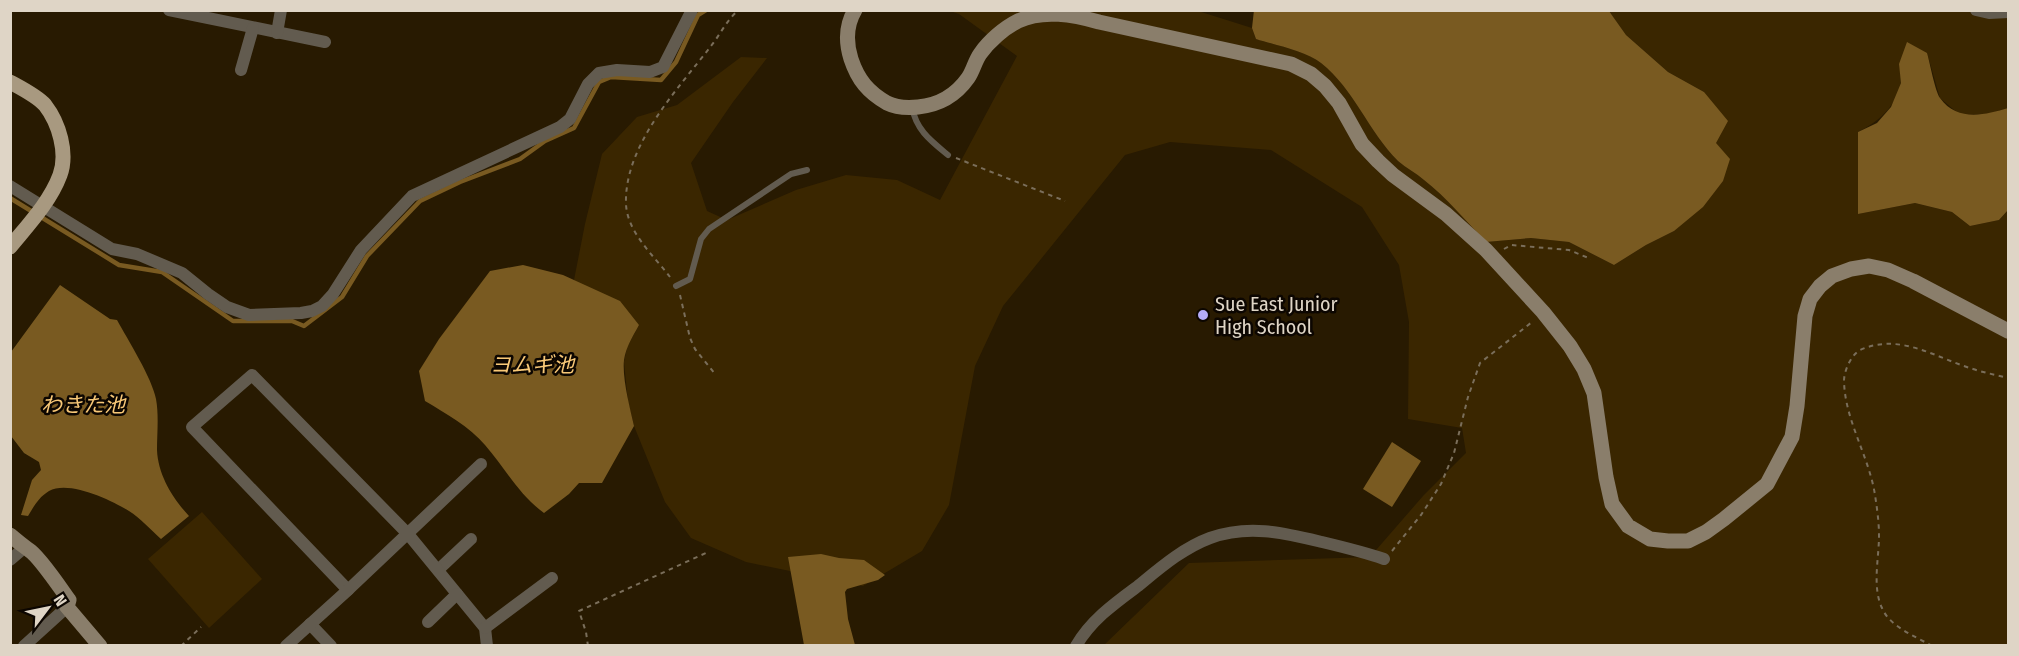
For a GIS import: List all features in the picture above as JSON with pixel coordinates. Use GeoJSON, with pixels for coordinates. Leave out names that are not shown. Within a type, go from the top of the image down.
{"type":"FeatureCollection","features":[{"type":"Feature","properties":{"kind":"main road"},"geometry":{"type":"LineString","coordinates":[[10,82],[44,104],[59,131],[62,152],[60,174],[43,206],[10,247]]}},
{"type":"Feature","properties":{"kind":"street"},"geometry":{"type":"LineString","coordinates":[[169,10],[325,42]]}},
{"type":"Feature","properties":{"kind":"street"},"geometry":{"type":"LineString","coordinates":[[277,33],[280,10]]}},
{"type":"Feature","properties":{"kind":"street"},"geometry":{"type":"LineString","coordinates":[[10,186],[112,249],[137,254],[182,273],[227,307],[249,315],[312,311],[322,306],[333,294],[361,250],[412,196],[560,127],[570,119],[588,84],[599,73],[617,70],[650,72],[663,67],[692,10]]}},
{"type":"Feature","properties":{"kind":"street"},"geometry":{"type":"LineString","coordinates":[[855,10],[851,17],[846,44],[856,73],[872,94],[895,106],[935,105],[948,97],[968,77],[979,55],[990,42],[1019,21],[1053,14],[1074,15],[1291,64],[1311,74],[1339,103],[1362,144],[1378,161],[1446,214],[1492,256],[1543,312],[1570,346],[1584,369],[1594,393],[1612,504],[1628,526],[1650,539],[1688,541],[1706,532],[1767,484],[1792,437],[1805,316],[1810,299],[1832,276],[1851,269],[1869,266],[1888,270],[2008,331]]}},
{"type":"Feature","properties":{"kind":"street"},"geometry":{"type":"LineString","coordinates":[[1976,10],[1989,13],[2008,12]]}},
{"type":"Feature","properties":{"kind":"street"},"geometry":{"type":"LineString","coordinates":[[242,70],[253,28]]}},
{"type":"Feature","properties":{"kind":"street"},"geometry":{"type":"LineString","coordinates":[[348,590],[192,428],[252,375],[408,534],[457,594],[486,636]]}},
{"type":"Feature","properties":{"kind":"street"},"geometry":{"type":"LineString","coordinates":[[286,645],[348,590],[481,464]]}},
{"type":"Feature","properties":{"kind":"street"},"geometry":{"type":"LineString","coordinates":[[1076,645],[1101,615],[1173,558],[1208,539],[1232,532],[1261,530],[1281,532],[1365,552],[1384,559]]}},
{"type":"Feature","properties":{"kind":"street"},"geometry":{"type":"LineString","coordinates":[[10,535],[24,548],[30,550],[69,600],[67,608],[24,645]]}},
{"type":"Feature","properties":{"kind":"street"},"geometry":{"type":"LineString","coordinates":[[438,570],[471,539]]}},
{"type":"Feature","properties":{"kind":"street"},"geometry":{"type":"LineString","coordinates":[[10,560],[24,548]]}},
{"type":"Feature","properties":{"kind":"street"},"geometry":{"type":"LineString","coordinates":[[475,645],[552,578]]}},
{"type":"Feature","properties":{"kind":"street"},"geometry":{"type":"LineString","coordinates":[[428,622],[457,594]]}},
{"type":"Feature","properties":{"kind":"street"},"geometry":{"type":"LineString","coordinates":[[67,608],[100,645]]}},
{"type":"Feature","properties":{"kind":"street"},"geometry":{"type":"LineString","coordinates":[[310,624],[331,645]]}},
{"type":"Feature","properties":{"kind":"lane"},"geometry":{"type":"LineString","coordinates":[[912,107],[914,120],[919,128],[948,155]]}},
{"type":"Feature","properties":{"kind":"lane"},"geometry":{"type":"LineString","coordinates":[[676,286],[690,279],[701,239],[709,229],[791,174],[807,170]]}},
{"type":"Feature","properties":{"kind":"path"},"geometry":{"type":"LineString","coordinates":[[716,375],[695,349],[690,338],[676,286],[631,223],[626,205],[627,189],[633,165],[649,130],[669,99],[739,10]]}},
{"type":"Feature","properties":{"kind":"path"},"geometry":{"type":"LineString","coordinates":[[948,155],[1065,201]]}},
{"type":"Feature","properties":{"kind":"path"},"geometry":{"type":"LineString","coordinates":[[1492,256],[1511,245],[1569,250],[1591,260]]}},
{"type":"Feature","properties":{"kind":"path"},"geometry":{"type":"LineString","coordinates":[[1384,559],[1421,515],[1441,484],[1454,453],[1468,397],[1480,363],[1543,312]]}},
{"type":"Feature","properties":{"kind":"path"},"geometry":{"type":"LineString","coordinates":[[1932,645],[1895,625],[1882,609],[1878,591],[1879,532],[1875,492],[1847,404],[1844,379],[1848,365],[1857,351],[1874,346],[1902,344],[1934,353],[1972,369],[2008,378]]}},
{"type":"Feature","properties":{"kind":"path"},"geometry":{"type":"LineString","coordinates":[[588,645],[579,611],[708,552]]}},
{"type":"Feature","properties":{"kind":"path"},"geometry":{"type":"LineString","coordinates":[[181,645],[201,627]]}},
{"type":"Feature","properties":{"kind":"shaded area"},"geometry":{"type":"Polygon","coordinates":[[[950,11],[1198,11],[1252,28],[1256,39],[1307,55],[1333,73],[1387,149],[1398,161],[1441,194],[1486,242],[1531,238],[1569,242],[1614,265],[1674,231],[1716,143],[1704,92],[1668,72],[1626,35],[1609,11],[2008,11],[2008,108],[1988,114],[1960,115],[1940,98],[1927,53],[1899,64],[1901,81],[1895,99],[1885,113],[1858,132],[1858,214],[1915,203],[1952,212],[1970,226],[1999,220],[2008,210],[2008,645],[1104,645],[1189,563],[1370,557],[1423,496],[1466,453],[1462,428],[1408,419],[1409,322],[1399,265],[1362,207],[1271,150],[1170,142],[1125,155],[1003,306],[975,366],[949,505],[922,551],[863,586],[746,562],[691,538],[665,502],[634,426],[628,402],[624,362],[627,347],[639,325],[574,280],[602,154],[637,117],[677,105],[741,57],[767,58],[691,163],[707,211],[727,220],[796,190],[846,175],[897,180],[940,200],[1017,56],[959,14],[950,11]]]}},
{"type":"Feature","properties":{"kind":"shaded area"},"geometry":{"type":"Polygon","coordinates":[[[202,512],[262,579],[209,628],[148,559],[202,512]]]}},
{"type":"Feature","properties":{"kind":"water"},"geometry":{"type":"Polygon","coordinates":[[[1254,10],[1609,11],[1626,35],[1668,72],[1704,92],[1728,121],[1716,143],[1730,159],[1723,181],[1703,207],[1674,231],[1614,265],[1569,242],[1531,238],[1486,242],[1441,194],[1398,161],[1387,149],[1333,73],[1314,59],[1256,39],[1252,28],[1254,10]]]}},
{"type":"Feature","properties":{"kind":"water"},"geometry":{"type":"Polygon","coordinates":[[[1907,42],[1927,53],[1938,94],[1947,106],[1963,114],[1972,115],[2008,108],[2008,210],[1999,220],[1970,226],[1952,212],[1915,203],[1858,214],[1858,132],[1877,123],[1891,107],[1901,83],[1899,64],[1907,42]]]}},
{"type":"Feature","properties":{"kind":"water","name":"ヨムギ池"},"geometry":{"type":"Polygon","coordinates":[[[523,265],[563,275],[620,301],[639,325],[628,346],[624,360],[625,384],[634,426],[602,483],[579,483],[569,494],[544,513],[520,490],[479,438],[425,401],[419,371],[439,339],[490,271],[523,265]]]}},
{"type":"Feature","properties":{"kind":"water","name":"わきた池"},"geometry":{"type":"Polygon","coordinates":[[[60,285],[110,319],[117,320],[154,390],[158,418],[157,450],[160,468],[172,494],[189,516],[161,539],[129,511],[101,497],[67,488],[49,491],[28,516],[21,515],[32,480],[41,470],[39,462],[24,453],[11,436],[11,352],[60,285]]]}},
{"type":"Feature","properties":{"kind":"water"},"geometry":{"type":"Polygon","coordinates":[[[1392,442],[1421,461],[1392,507],[1363,489],[1392,442]]]}},
{"type":"Feature","properties":{"kind":"water"},"geometry":{"type":"Polygon","coordinates":[[[821,554],[864,560],[885,575],[878,580],[847,589],[845,592],[848,619],[855,645],[804,645],[788,557],[821,554]]]}},
{"type":"Feature","properties":{"kind":"waterway"},"geometry":{"type":"LineString","coordinates":[[10,198],[119,265],[162,272],[233,321],[292,321],[304,326],[342,297],[367,256],[420,201],[460,182],[520,159],[545,141],[574,128],[599,82],[611,77],[661,80],[676,62],[698,15],[706,10]]}},
{"type":"Feature","properties":{"kind":"place","name":"Sue East Junior High School"},"geometry":{"type":"Point","coordinates":[1203,315]}}]}
